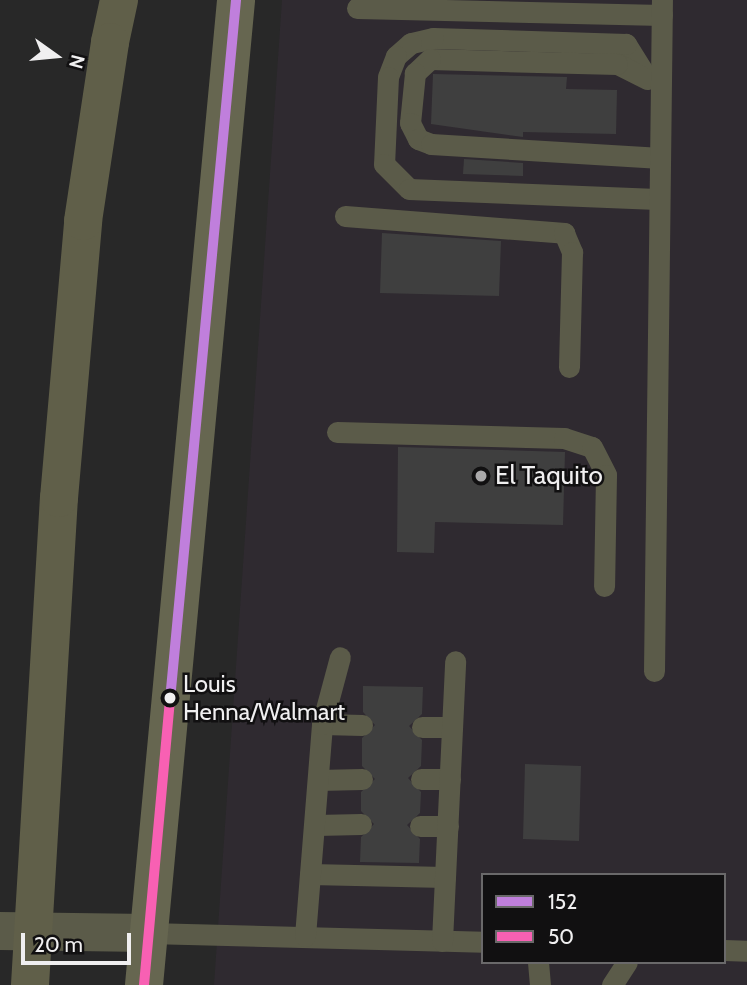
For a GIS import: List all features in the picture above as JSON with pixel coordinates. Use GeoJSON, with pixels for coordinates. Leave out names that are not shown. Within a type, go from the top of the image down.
{"type":"FeatureCollection","features":[{"type":"Feature","properties":{"kind":"highway"},"geometry":{"type":"LineString","coordinates":[[30,985],[83,221],[119,0]]}},
{"type":"Feature","properties":{"kind":"main road"},"geometry":{"type":"LineString","coordinates":[[144,985],[236,0]]}},
{"type":"Feature","properties":{"kind":"street"},"geometry":{"type":"LineString","coordinates":[[0,931],[148,933]]}},
{"type":"Feature","properties":{"kind":"lane"},"geometry":{"type":"LineString","coordinates":[[357,8],[662,8],[657,158],[654,671]]}},
{"type":"Feature","properties":{"kind":"lane"},"geometry":{"type":"LineString","coordinates":[[657,199],[409,188],[384,164],[388,77],[396,56],[411,43],[433,38],[626,44],[646,76],[658,107]]}},
{"type":"Feature","properties":{"kind":"lane"},"geometry":{"type":"LineString","coordinates":[[646,76],[617,64],[430,59],[415,72],[410,123],[418,139],[431,144],[657,158]]}},
{"type":"Feature","properties":{"kind":"lane"},"geometry":{"type":"LineString","coordinates":[[345,216],[564,233],[572,252],[569,367]]}},
{"type":"Feature","properties":{"kind":"lane"},"geometry":{"type":"LineString","coordinates":[[337,432],[564,438],[592,447],[606,475],[604,586]]}},
{"type":"Feature","properties":{"kind":"lane"},"geometry":{"type":"LineString","coordinates":[[305,936],[322,724],[340,657]]}},
{"type":"Feature","properties":{"kind":"lane"},"geometry":{"type":"LineString","coordinates":[[442,941],[455,661]]}},
{"type":"Feature","properties":{"kind":"lane"},"geometry":{"type":"LineString","coordinates":[[322,724],[362,725]]}},
{"type":"Feature","properties":{"kind":"lane"},"geometry":{"type":"LineString","coordinates":[[422,727],[452,727]]}},
{"type":"Feature","properties":{"kind":"lane"},"geometry":{"type":"LineString","coordinates":[[318,780],[362,779]]}},
{"type":"Feature","properties":{"kind":"lane"},"geometry":{"type":"LineString","coordinates":[[421,779],[450,779]]}},
{"type":"Feature","properties":{"kind":"lane"},"geometry":{"type":"LineString","coordinates":[[316,825],[361,824]]}},
{"type":"Feature","properties":{"kind":"lane"},"geometry":{"type":"LineString","coordinates":[[420,826],[448,826]]}},
{"type":"Feature","properties":{"kind":"lane"},"geometry":{"type":"LineString","coordinates":[[310,874],[445,877]]}},
{"type":"Feature","properties":{"kind":"lane"},"geometry":{"type":"LineString","coordinates":[[148,933],[481,942]]}},
{"type":"Feature","properties":{"kind":"lane"},"geometry":{"type":"LineString","coordinates":[[726,950],[747,951]]}},
{"type":"Feature","properties":{"kind":"lane"},"geometry":{"type":"LineString","coordinates":[[537,964],[540,985]]}},
{"type":"Feature","properties":{"kind":"lane"},"geometry":{"type":"LineString","coordinates":[[612,985],[626,964]]}},
{"type":"Feature","properties":{"kind":"shaded area"},"geometry":{"type":"Polygon","coordinates":[[[282,0],[747,0],[747,985],[214,985],[282,0]]]}},
{"type":"Feature","properties":{"kind":"building"},"geometry":{"type":"Polygon","coordinates":[[[433,74],[567,77],[566,89],[617,90],[616,134],[523,132],[523,137],[431,124],[433,74]]]}},
{"type":"Feature","properties":{"kind":"building"},"geometry":{"type":"Polygon","coordinates":[[[464,159],[523,163],[523,176],[463,174],[464,159]]]}},
{"type":"Feature","properties":{"kind":"building"},"geometry":{"type":"Polygon","coordinates":[[[382,233],[501,241],[499,296],[380,293],[382,233]]]}},
{"type":"Feature","properties":{"kind":"building","name":"El Taquito"},"geometry":{"type":"Polygon","coordinates":[[[398,447],[565,452],[563,525],[435,522],[434,553],[397,552],[398,447]]]}},
{"type":"Feature","properties":{"kind":"building"},"geometry":{"type":"Polygon","coordinates":[[[363,686],[423,687],[422,714],[409,726],[422,740],[421,766],[408,778],[421,792],[420,813],[407,825],[420,839],[419,863],[360,862],[361,837],[374,824],[361,811],[361,792],[375,779],[362,766],[362,738],[375,725],[363,712],[363,686]]]}},
{"type":"Feature","properties":{"kind":"building"},"geometry":{"type":"Polygon","coordinates":[[[525,764],[581,766],[579,841],[523,839],[525,764]]]}},
{"type":"Feature","properties":{"kind":"transit line","name":"152"},"geometry":{"type":"LineString","coordinates":[[170,700],[236,0]]}},
{"type":"Feature","properties":{"kind":"transit line","name":"50"},"geometry":{"type":"LineString","coordinates":[[144,985],[170,700]]}},
{"type":"Feature","properties":{"kind":"place","name":"El Taquito"},"geometry":{"type":"Point","coordinates":[481,476]}},
{"type":"Feature","properties":{"kind":"place","name":"Louis Henna/Walmart"},"geometry":{"type":"Point","coordinates":[170,698]}}]}
